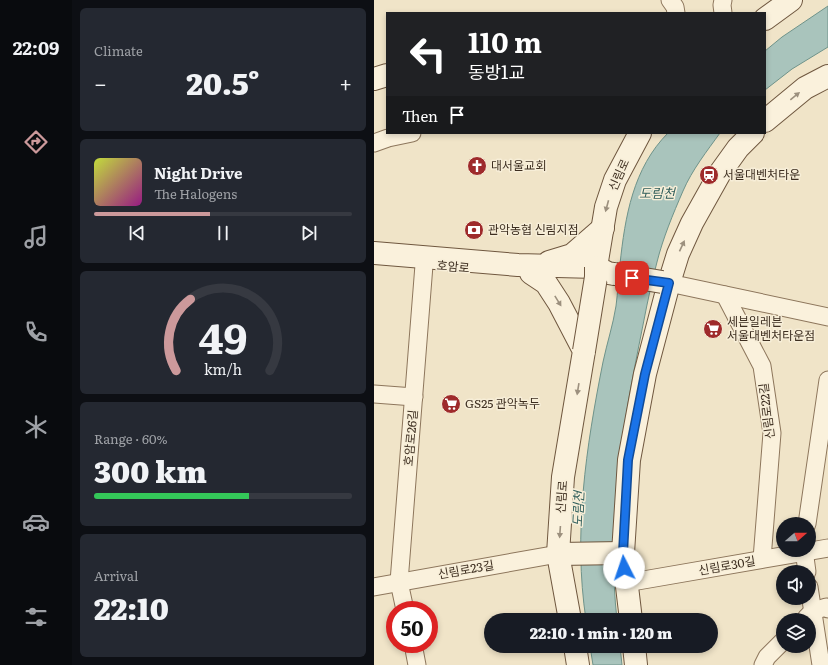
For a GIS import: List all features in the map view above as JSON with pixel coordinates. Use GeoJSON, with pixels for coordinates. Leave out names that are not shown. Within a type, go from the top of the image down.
{"type":"FeatureCollection","features":[{"type":"Feature","properties":{"kind":"main road"},"geometry":{"type":"LineString","coordinates":[[766,18],[791,0]]}},
{"type":"Feature","properties":{"kind":"main road"},"geometry":{"type":"LineString","coordinates":[[374,79],[386,75]]}},
{"type":"Feature","properties":{"kind":"main road"},"geometry":{"type":"LineString","coordinates":[[766,120],[805,88],[828,76]]}},
{"type":"Feature","properties":{"kind":"main road","name":"신림로"},"geometry":{"type":"LineString","coordinates":[[569,613],[558,554],[563,477],[584,350],[604,273],[603,228],[606,207],[615,180],[639,134]]}},
{"type":"Feature","properties":{"kind":"main road"},"geometry":{"type":"LineString","coordinates":[[630,613],[626,583],[619,553],[628,460],[665,282],[705,198],[720,173],[738,148],[752,134]]}},
{"type":"Feature","properties":{"kind":"main road"},"geometry":{"type":"LineString","coordinates":[[532,270],[572,255],[603,228]]}},
{"type":"Feature","properties":{"kind":"main road"},"geometry":{"type":"LineString","coordinates":[[374,253],[532,270],[604,273],[665,282]]}},
{"type":"Feature","properties":{"kind":"main road","name":"호암로"},"geometry":{"type":"LineString","coordinates":[[374,261],[532,270]]}},
{"type":"Feature","properties":{"kind":"main road"},"geometry":{"type":"LineString","coordinates":[[532,270],[551,290],[584,350]]}},
{"type":"Feature","properties":{"kind":"main road"},"geometry":{"type":"LineString","coordinates":[[558,554],[619,553]]}},
{"type":"Feature","properties":{"kind":"main road"},"geometry":{"type":"LineString","coordinates":[[576,653],[578,665]]}},
{"type":"Feature","properties":{"kind":"main road"},"geometry":{"type":"LineString","coordinates":[[635,653],[636,665]]}},
{"type":"Feature","properties":{"kind":"street"},"geometry":{"type":"LineString","coordinates":[[670,0],[675,7],[676,12]]}},
{"type":"Feature","properties":{"kind":"street"},"geometry":{"type":"LineString","coordinates":[[723,0],[723,12]]}},
{"type":"Feature","properties":{"kind":"street"},"geometry":{"type":"LineString","coordinates":[[374,143],[407,134]]}},
{"type":"Feature","properties":{"kind":"street","name":"호암로26길"},"geometry":{"type":"LineString","coordinates":[[403,601],[399,582],[424,265]]}},
{"type":"Feature","properties":{"kind":"street"},"geometry":{"type":"LineString","coordinates":[[665,282],[828,317]]}},
{"type":"Feature","properties":{"kind":"street","name":"신림로22길"},"geometry":{"type":"LineString","coordinates":[[725,295],[762,366],[772,433],[762,559]]}},
{"type":"Feature","properties":{"kind":"street"},"geometry":{"type":"LineString","coordinates":[[809,517],[821,481],[827,389]]}},
{"type":"Feature","properties":{"kind":"street"},"geometry":{"type":"LineString","coordinates":[[374,394],[414,397]]}},
{"type":"Feature","properties":{"kind":"street","name":"신림로30길"},"geometry":{"type":"LineString","coordinates":[[816,549],[828,548]]}},
{"type":"Feature","properties":{"kind":"street","name":"신림로23길"},"geometry":{"type":"LineString","coordinates":[[374,587],[558,554]]}},
{"type":"Feature","properties":{"kind":"street","name":"신림로30길"},"geometry":{"type":"LineString","coordinates":[[626,583],[776,556]]}},
{"type":"Feature","properties":{"kind":"street"},"geometry":{"type":"LineString","coordinates":[[820,610],[821,665]]}},
{"type":"Feature","properties":{"kind":"street"},"geometry":{"type":"LineString","coordinates":[[763,665],[767,657],[776,648]]}},
{"type":"Feature","properties":{"kind":"street"},"geometry":{"type":"LineString","coordinates":[[415,653],[417,665]]}},
{"type":"Feature","properties":{"kind":"water"},"geometry":{"type":"Polygon","coordinates":[[[828,6],[828,47],[792,69],[766,89],[766,50],[782,37],[828,6]]]}},
{"type":"Feature","properties":{"kind":"water","name":"도림천"},"geometry":{"type":"Polygon","coordinates":[[[667,134],[719,134],[695,168],[683,191],[662,244],[649,295],[626,417],[617,485],[614,552],[614,586],[616,613],[585,613],[582,588],[581,523],[583,491],[591,426],[603,362],[616,306],[619,269],[628,211],[639,177],[646,162],[667,134]]]}},
{"type":"Feature","properties":{"kind":"water"},"geometry":{"type":"Polygon","coordinates":[[[591,653],[621,653],[622,665],[593,665],[591,653]]]}},
{"type":"Feature","properties":{"kind":"place","name":"대서울교회"},"geometry":{"type":"Point","coordinates":[477,166]}},
{"type":"Feature","properties":{"kind":"place","name":"서울대벤처타운"},"geometry":{"type":"Point","coordinates":[709,175]}},
{"type":"Feature","properties":{"kind":"place","name":"관악농협 신림지점"},"geometry":{"type":"Point","coordinates":[474,230]}},
{"type":"Feature","properties":{"kind":"place","name":"세븐일레븐 서울대벤처타운점"},"geometry":{"type":"Point","coordinates":[713,329]}},
{"type":"Feature","properties":{"kind":"place","name":"GS25 관악녹두"},"geometry":{"type":"Point","coordinates":[451,404]}},
{"type":"Feature","properties":{"kind":"route"},"geometry":{"type":"LineString","coordinates":[[624,568],[623,553],[628,460],[645,374],[669,283],[632,278]]}}]}
